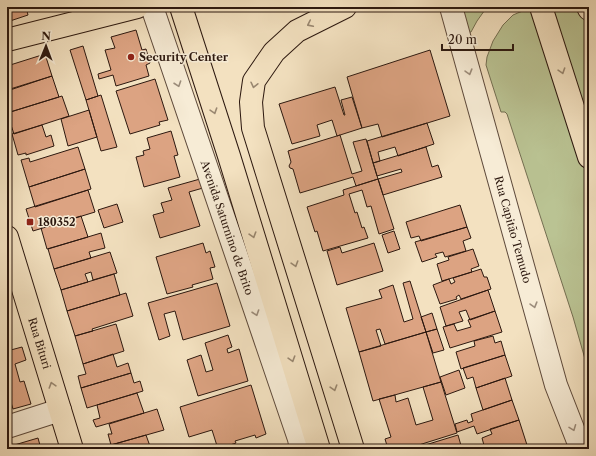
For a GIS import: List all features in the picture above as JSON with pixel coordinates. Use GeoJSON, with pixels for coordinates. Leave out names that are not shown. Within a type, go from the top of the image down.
{"type":"FeatureCollection","features":[{"type":"Feature","properties":{"kind":"main road"},"geometry":{"type":"LineString","coordinates":[[7,40],[138,7]]}},
{"type":"Feature","properties":{"kind":"main road"},"geometry":{"type":"LineString","coordinates":[[181,7],[309,412],[319,449]]}},
{"type":"Feature","properties":{"kind":"main road"},"geometry":{"type":"LineString","coordinates":[[345,7],[297,31],[274,52],[254,81],[251,102],[253,128],[353,449]]}},
{"type":"Feature","properties":{"kind":"main road"},"geometry":{"type":"LineString","coordinates":[[541,7],[589,157]]}},
{"type":"Feature","properties":{"kind":"main road","name":"Rua Bituri"},"geometry":{"type":"LineString","coordinates":[[7,237],[14,282],[60,410],[72,449]]}},
{"type":"Feature","properties":{"kind":"street","name":"Avenida Saturnino de Brito"},"geometry":{"type":"LineString","coordinates":[[152,7],[299,438],[301,449]]}},
{"type":"Feature","properties":{"kind":"street","name":"Rua Capitão Temudo"},"geometry":{"type":"LineString","coordinates":[[451,7],[556,385],[581,449]]}},
{"type":"Feature","properties":{"kind":"street"},"geometry":{"type":"LineString","coordinates":[[7,426],[60,410]]}},
{"type":"Feature","properties":{"kind":"green space"},"geometry":{"type":"Polygon","coordinates":[[[446,7],[487,7],[471,32],[468,33],[446,7]]]}},
{"type":"Feature","properties":{"kind":"green space"},"geometry":{"type":"Polygon","coordinates":[[[532,7],[589,7],[589,373],[573,317],[507,114],[505,112],[501,112],[486,65],[487,57],[493,41],[503,25],[513,15],[532,7]]]}},
{"type":"Feature","properties":{"kind":"building"},"geometry":{"type":"Polygon","coordinates":[[[7,7],[26,7],[28,15],[7,22],[7,7]]]}},
{"type":"Feature","properties":{"kind":"building"},"geometry":{"type":"Polygon","coordinates":[[[136,30],[142,50],[146,49],[150,63],[146,65],[149,76],[116,86],[113,75],[99,79],[98,74],[111,70],[105,50],[115,48],[111,37],[136,30]]]}},
{"type":"Feature","properties":{"kind":"building"},"geometry":{"type":"Polygon","coordinates":[[[83,46],[98,96],[86,100],[70,50],[83,46]]]}},
{"type":"Feature","properties":{"kind":"building"},"geometry":{"type":"Polygon","coordinates":[[[430,50],[450,116],[382,137],[378,124],[362,128],[347,77],[430,50]]]}},
{"type":"Feature","properties":{"kind":"building"},"geometry":{"type":"Polygon","coordinates":[[[45,54],[52,76],[7,91],[7,66],[45,54]]]}},
{"type":"Feature","properties":{"kind":"building"},"geometry":{"type":"Polygon","coordinates":[[[52,76],[59,97],[7,113],[7,90],[52,76]]]}},
{"type":"Feature","properties":{"kind":"building"},"geometry":{"type":"Polygon","coordinates":[[[155,79],[168,120],[159,122],[160,125],[130,134],[116,91],[155,79]]]}},
{"type":"Feature","properties":{"kind":"building"},"geometry":{"type":"Polygon","coordinates":[[[335,87],[344,115],[341,100],[352,97],[362,128],[337,136],[332,120],[317,125],[320,136],[292,144],[279,104],[335,87]]]}},
{"type":"Feature","properties":{"kind":"building"},"geometry":{"type":"Polygon","coordinates":[[[101,95],[117,147],[101,151],[86,100],[101,95]]]}},
{"type":"Feature","properties":{"kind":"building"},"geometry":{"type":"Polygon","coordinates":[[[62,96],[69,116],[14,134],[7,113],[62,96]]]}},
{"type":"Feature","properties":{"kind":"building"},"geometry":{"type":"Polygon","coordinates":[[[89,110],[97,137],[68,146],[61,119],[89,110]]]}},
{"type":"Feature","properties":{"kind":"building"},"geometry":{"type":"Polygon","coordinates":[[[427,123],[434,144],[398,156],[395,147],[378,152],[380,161],[373,163],[367,141],[427,123]]]}},
{"type":"Feature","properties":{"kind":"building"},"geometry":{"type":"Polygon","coordinates":[[[42,125],[46,137],[51,135],[54,146],[26,155],[26,153],[18,155],[12,134],[42,125]]]}},
{"type":"Feature","properties":{"kind":"building"},"geometry":{"type":"Polygon","coordinates":[[[171,131],[178,155],[174,156],[180,177],[144,187],[136,157],[144,155],[143,151],[150,149],[147,138],[171,131]]]}},
{"type":"Feature","properties":{"kind":"building"},"geometry":{"type":"Polygon","coordinates":[[[340,135],[352,174],[362,171],[353,142],[366,139],[378,179],[356,186],[353,177],[300,193],[293,169],[289,166],[291,162],[288,151],[340,135]]]}},
{"type":"Feature","properties":{"kind":"building"},"geometry":{"type":"Polygon","coordinates":[[[78,147],[85,169],[29,187],[21,160],[29,158],[30,162],[78,147]]]}},
{"type":"Feature","properties":{"kind":"building"},"geometry":{"type":"Polygon","coordinates":[[[426,147],[432,167],[438,165],[442,177],[383,195],[378,179],[402,172],[401,169],[377,176],[373,163],[426,147]]]}},
{"type":"Feature","properties":{"kind":"building"},"geometry":{"type":"Polygon","coordinates":[[[85,169],[91,189],[35,207],[29,187],[85,169]]]}},
{"type":"Feature","properties":{"kind":"building"},"geometry":{"type":"Polygon","coordinates":[[[200,179],[203,188],[189,192],[200,226],[160,238],[153,215],[164,212],[161,203],[172,200],[168,188],[200,179]]]}},
{"type":"Feature","properties":{"kind":"building"},"geometry":{"type":"Polygon","coordinates":[[[378,179],[394,229],[379,234],[371,206],[367,207],[362,190],[349,194],[355,213],[357,212],[362,228],[364,227],[368,238],[323,251],[307,207],[344,195],[343,190],[378,179]]]}},
{"type":"Feature","properties":{"kind":"building"},"geometry":{"type":"Polygon","coordinates":[[[88,190],[95,212],[33,231],[26,209],[88,190]]]}},
{"type":"Feature","properties":{"kind":"building"},"geometry":{"type":"Polygon","coordinates":[[[117,204],[123,222],[104,228],[98,210],[117,204]]]}},
{"type":"Feature","properties":{"kind":"building"},"geometry":{"type":"Polygon","coordinates":[[[460,205],[467,227],[421,241],[419,236],[411,238],[406,222],[460,205]]]}},
{"type":"Feature","properties":{"kind":"building"},"geometry":{"type":"Polygon","coordinates":[[[81,216],[88,237],[47,249],[41,228],[81,216]]]}},
{"type":"Feature","properties":{"kind":"building"},"geometry":{"type":"Polygon","coordinates":[[[467,227],[471,238],[463,241],[466,251],[445,257],[443,252],[435,254],[437,257],[422,262],[415,242],[467,227]]]}},
{"type":"Feature","properties":{"kind":"building"},"geometry":{"type":"Polygon","coordinates":[[[394,231],[400,249],[388,253],[382,235],[394,231]]]}},
{"type":"Feature","properties":{"kind":"building"},"geometry":{"type":"Polygon","coordinates":[[[101,233],[105,248],[89,252],[91,258],[54,269],[48,249],[101,233]]]}},
{"type":"Feature","properties":{"kind":"building"},"geometry":{"type":"Polygon","coordinates":[[[203,243],[206,253],[210,251],[215,267],[210,268],[213,279],[192,285],[193,287],[167,294],[156,257],[203,243]]]}},
{"type":"Feature","properties":{"kind":"building"},"geometry":{"type":"Polygon","coordinates":[[[374,243],[383,271],[337,285],[327,251],[340,247],[342,253],[374,243]]]}},
{"type":"Feature","properties":{"kind":"building"},"geometry":{"type":"Polygon","coordinates":[[[473,249],[479,266],[471,269],[472,272],[442,281],[437,264],[449,260],[448,257],[473,249]]]}},
{"type":"Feature","properties":{"kind":"building"},"geometry":{"type":"Polygon","coordinates":[[[110,252],[117,273],[93,280],[91,272],[85,274],[88,282],[61,290],[54,269],[110,252]]]}},
{"type":"Feature","properties":{"kind":"building"},"geometry":{"type":"Polygon","coordinates":[[[481,269],[484,277],[487,277],[491,289],[461,299],[459,295],[456,297],[457,299],[440,304],[433,285],[449,279],[451,284],[455,282],[453,278],[481,269]]]}},
{"type":"Feature","properties":{"kind":"building"},"geometry":{"type":"Polygon","coordinates":[[[114,274],[120,295],[67,311],[61,290],[114,274]]]}},
{"type":"Feature","properties":{"kind":"building"},"geometry":{"type":"Polygon","coordinates":[[[410,281],[426,332],[385,344],[380,329],[376,330],[381,346],[359,352],[346,308],[382,298],[379,290],[393,285],[404,322],[413,319],[403,283],[410,281]]]}},
{"type":"Feature","properties":{"kind":"building"},"geometry":{"type":"Polygon","coordinates":[[[217,283],[230,326],[183,340],[175,311],[164,314],[170,336],[159,340],[148,303],[217,283]]]}},
{"type":"Feature","properties":{"kind":"building"},"geometry":{"type":"Polygon","coordinates":[[[488,290],[495,311],[470,320],[466,310],[459,312],[463,321],[446,326],[440,307],[488,290]]]}},
{"type":"Feature","properties":{"kind":"building"},"geometry":{"type":"Polygon","coordinates":[[[126,293],[133,316],[75,336],[67,311],[126,293]]]}},
{"type":"Feature","properties":{"kind":"building"},"geometry":{"type":"Polygon","coordinates":[[[495,311],[502,332],[450,348],[443,327],[454,324],[457,331],[471,327],[468,320],[495,311]]]}},
{"type":"Feature","properties":{"kind":"building"},"geometry":{"type":"Polygon","coordinates":[[[432,313],[437,329],[426,332],[421,317],[432,313]]]}},
{"type":"Feature","properties":{"kind":"building"},"geometry":{"type":"Polygon","coordinates":[[[116,324],[124,351],[83,364],[75,336],[116,324]]]}},
{"type":"Feature","properties":{"kind":"building"},"geometry":{"type":"Polygon","coordinates":[[[437,329],[444,350],[433,353],[426,332],[437,329]]]}},
{"type":"Feature","properties":{"kind":"building"},"geometry":{"type":"Polygon","coordinates":[[[426,332],[441,382],[373,401],[359,352],[426,332]]]}},
{"type":"Feature","properties":{"kind":"building"},"geometry":{"type":"Polygon","coordinates":[[[228,335],[232,347],[227,349],[228,353],[239,349],[248,381],[198,396],[187,360],[201,355],[206,372],[213,370],[205,343],[228,335]]]}},
{"type":"Feature","properties":{"kind":"building"},"geometry":{"type":"Polygon","coordinates":[[[493,336],[495,343],[501,341],[505,355],[461,369],[456,352],[475,346],[474,341],[493,336]]]}},
{"type":"Feature","properties":{"kind":"building"},"geometry":{"type":"Polygon","coordinates":[[[22,347],[26,360],[15,364],[20,382],[24,381],[31,404],[13,409],[10,399],[7,400],[7,351],[22,347]]]}},
{"type":"Feature","properties":{"kind":"building"},"geometry":{"type":"Polygon","coordinates":[[[113,354],[117,367],[128,363],[131,373],[81,388],[78,376],[86,374],[83,364],[113,354]]]}},
{"type":"Feature","properties":{"kind":"building"},"geometry":{"type":"Polygon","coordinates":[[[505,355],[512,376],[476,388],[473,377],[467,379],[463,368],[505,355]]]}},
{"type":"Feature","properties":{"kind":"building"},"geometry":{"type":"Polygon","coordinates":[[[459,370],[465,388],[446,395],[440,377],[459,370]]]}},
{"type":"Feature","properties":{"kind":"building"},"geometry":{"type":"Polygon","coordinates":[[[131,373],[134,383],[140,381],[143,391],[87,408],[81,388],[131,373]]]}},
{"type":"Feature","properties":{"kind":"building"},"geometry":{"type":"Polygon","coordinates":[[[505,378],[512,400],[483,410],[476,388],[505,378]]]}},
{"type":"Feature","properties":{"kind":"building"},"geometry":{"type":"Polygon","coordinates":[[[441,382],[457,433],[406,449],[388,449],[385,439],[391,437],[379,399],[395,395],[396,402],[408,398],[416,425],[433,420],[423,387],[441,382]]]}},
{"type":"Feature","properties":{"kind":"building"},"geometry":{"type":"Polygon","coordinates":[[[251,385],[266,434],[256,438],[255,435],[235,441],[236,443],[218,449],[212,430],[189,437],[180,407],[251,385]]]}},
{"type":"Feature","properties":{"kind":"building"},"geometry":{"type":"Polygon","coordinates":[[[137,393],[144,413],[96,427],[93,420],[100,418],[97,405],[137,393]]]}},
{"type":"Feature","properties":{"kind":"building"},"geometry":{"type":"Polygon","coordinates":[[[512,400],[519,420],[477,434],[474,426],[457,432],[455,424],[467,420],[468,423],[473,421],[471,414],[512,400]]]}},
{"type":"Feature","properties":{"kind":"building"},"geometry":{"type":"Polygon","coordinates":[[[157,409],[164,430],[111,445],[108,434],[112,434],[109,424],[157,409]]]}},
{"type":"Feature","properties":{"kind":"building"},"geometry":{"type":"Polygon","coordinates":[[[519,420],[527,445],[515,449],[485,449],[482,438],[492,434],[490,429],[519,420]]]}},
{"type":"Feature","properties":{"kind":"building"},"geometry":{"type":"Polygon","coordinates":[[[146,435],[151,449],[112,449],[111,445],[146,435]]]}},
{"type":"Feature","properties":{"kind":"building"},"geometry":{"type":"Polygon","coordinates":[[[458,435],[462,449],[423,449],[422,446],[458,435]]]}},
{"type":"Feature","properties":{"kind":"building"},"geometry":{"type":"Polygon","coordinates":[[[38,438],[41,449],[12,449],[11,446],[38,438]]]}},
{"type":"Feature","properties":{"kind":"place","name":"Security Center"},"geometry":{"type":"Point","coordinates":[131,57]}},
{"type":"Feature","properties":{"kind":"place","name":"180352"},"geometry":{"type":"Point","coordinates":[30,222]}}]}
